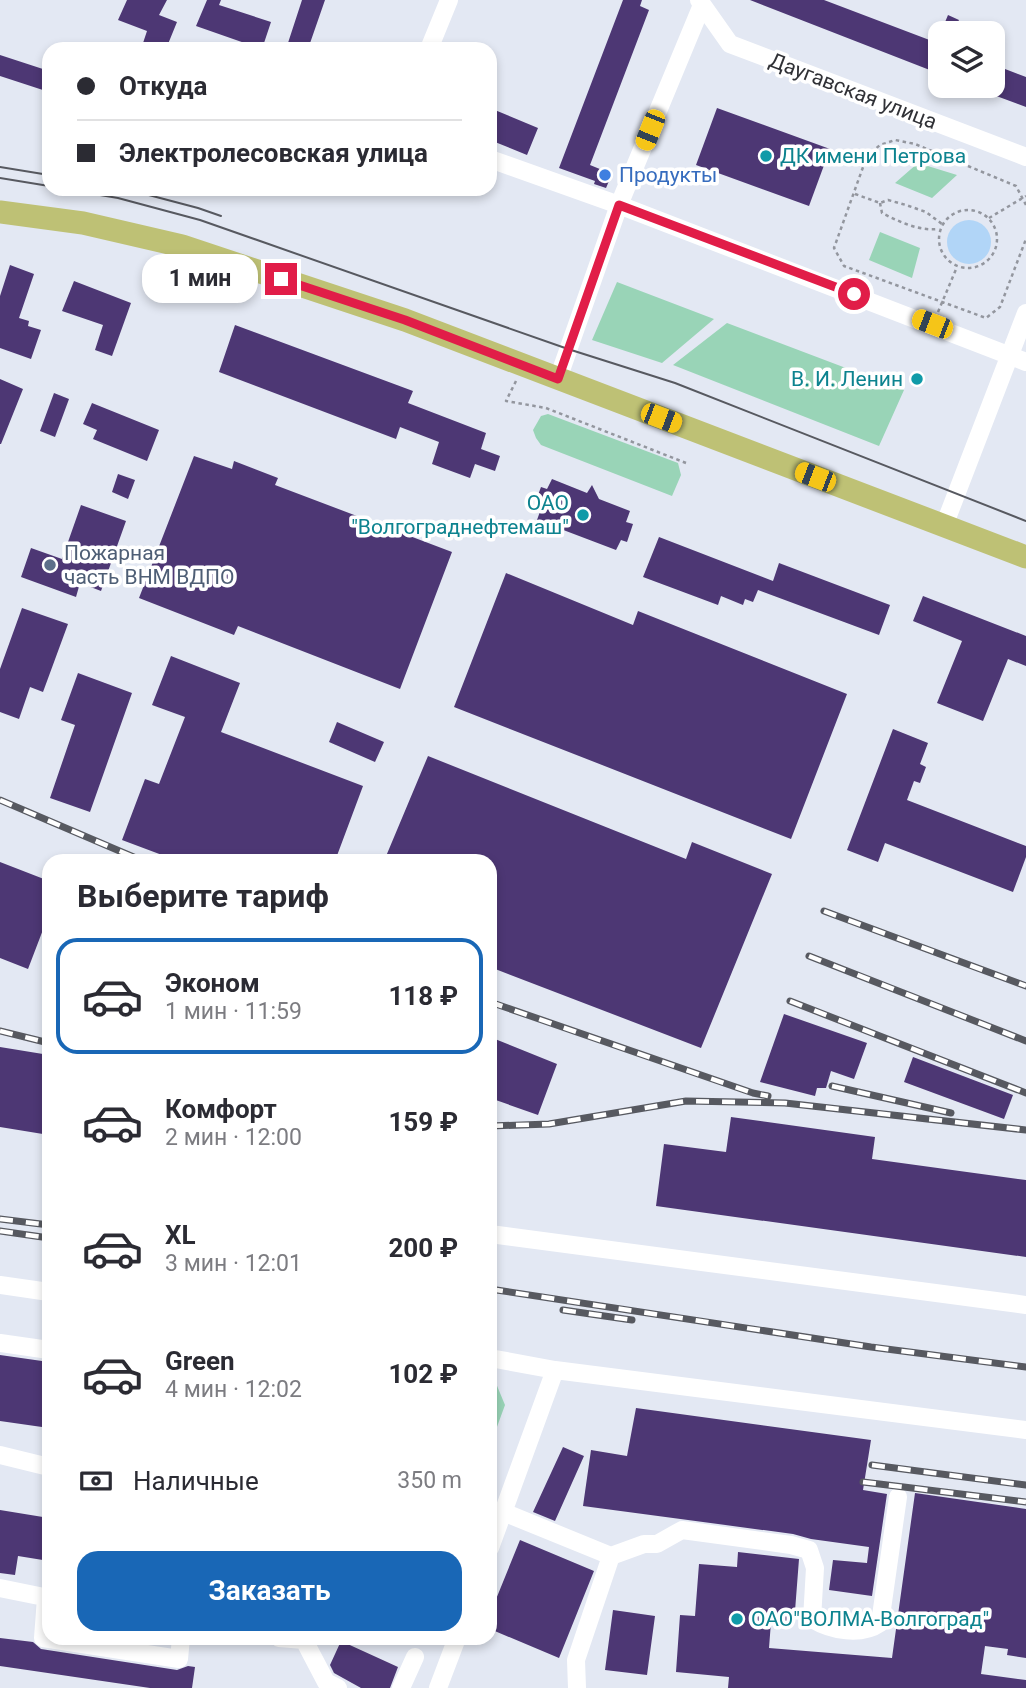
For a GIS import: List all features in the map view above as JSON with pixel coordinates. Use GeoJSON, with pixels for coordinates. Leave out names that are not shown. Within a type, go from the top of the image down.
{"type":"FeatureCollection","features":[{"type":"Feature","properties":{"kind":"main road"},"geometry":{"type":"LineString","coordinates":[[0,212],[83,223],[182,246],[405,320],[1026,557]]}},
{"type":"Feature","properties":{"kind":"street"},"geometry":{"type":"LineString","coordinates":[[432,42],[449,0]]}},
{"type":"Feature","properties":{"kind":"street"},"geometry":{"type":"LineString","coordinates":[[558,379],[619,205],[701,2]]}},
{"type":"Feature","properties":{"kind":"street","name":"Даугавская улица"},"geometry":{"type":"LineString","coordinates":[[701,2],[730,44],[1026,157]]}},
{"type":"Feature","properties":{"kind":"street"},"geometry":{"type":"LineString","coordinates":[[497,161],[619,205],[1018,359]]}},
{"type":"Feature","properties":{"kind":"street"},"geometry":{"type":"LineString","coordinates":[[944,526],[1018,359],[1026,313]]}},
{"type":"Feature","properties":{"kind":"street"},"geometry":{"type":"LineString","coordinates":[[497,1235],[1026,1305]]}},
{"type":"Feature","properties":{"kind":"street"},"geometry":{"type":"LineString","coordinates":[[0,1284],[42,1291]]}},
{"type":"Feature","properties":{"kind":"street"},"geometry":{"type":"LineString","coordinates":[[0,1343],[42,1349]]}},
{"type":"Feature","properties":{"kind":"street"},"geometry":{"type":"LineString","coordinates":[[497,1359],[555,1370],[1026,1430]]}},
{"type":"Feature","properties":{"kind":"street"},"geometry":{"type":"LineString","coordinates":[[497,1529],[555,1370]]}},
{"type":"Feature","properties":{"kind":"street"},"geometry":{"type":"LineString","coordinates":[[0,1455],[42,1465]]}},
{"type":"Feature","properties":{"kind":"street"},"geometry":{"type":"LineString","coordinates":[[503,1512],[611,1556],[644,1544],[657,1544],[682,1530],[791,1545],[809,1550],[815,1568],[812,1619],[827,1628],[868,1632],[880,1623],[898,1497]]}},
{"type":"Feature","properties":{"kind":"street"},"geometry":{"type":"LineString","coordinates":[[577,1688],[576,1660],[611,1556]]}},
{"type":"Feature","properties":{"kind":"street"},"geometry":{"type":"LineString","coordinates":[[0,1588],[42,1597]]}},
{"type":"Feature","properties":{"kind":"street"},"geometry":{"type":"LineString","coordinates":[[91,1645],[179,1658],[180,1645]]}},
{"type":"Feature","properties":{"kind":"street"},"geometry":{"type":"LineString","coordinates":[[308,1645],[326,1682],[338,1688]]}},
{"type":"Feature","properties":{"kind":"street"},"geometry":{"type":"LineString","coordinates":[[439,1688],[454,1645]]}},
{"type":"Feature","properties":{"kind":"street"},"geometry":{"type":"LineString","coordinates":[[401,1688],[415,1657]]}},
{"type":"Feature","properties":{"kind":"path"},"geometry":{"type":"LineString","coordinates":[[1026,205],[1016,186],[915,144],[895,141],[880,145],[867,156],[834,248],[844,266],[986,318],[1000,307],[1026,239]]}},
{"type":"Feature","properties":{"kind":"path"},"geometry":{"type":"LineString","coordinates":[[854,193],[880,203],[888,200],[906,205],[926,212],[942,223]]}},
{"type":"Feature","properties":{"kind":"path"},"geometry":{"type":"LineString","coordinates":[[989,218],[1024,197]]}},
{"type":"Feature","properties":{"kind":"path"},"geometry":{"type":"LineString","coordinates":[[880,203],[882,214],[901,223],[927,230],[940,229]]}},
{"type":"Feature","properties":{"kind":"path"},"geometry":{"type":"LineString","coordinates":[[970,210],[983,213],[989,218],[999,238],[996,251],[978,266],[966,269],[953,266],[939,249],[938,235],[942,223],[954,214],[970,210]]}},
{"type":"Feature","properties":{"kind":"path"},"geometry":{"type":"LineString","coordinates":[[932,324],[957,267]]}},
{"type":"Feature","properties":{"kind":"path"},"geometry":{"type":"LineString","coordinates":[[523,366],[506,401],[546,408],[686,463]]}},
{"type":"Feature","properties":{"kind":"green space"},"geometry":{"type":"Polygon","coordinates":[[[918,163],[957,175],[932,198],[895,183],[918,163]]]}},
{"type":"Feature","properties":{"kind":"green space"},"geometry":{"type":"Polygon","coordinates":[[[880,232],[920,248],[912,278],[869,260],[880,232]]]}},
{"type":"Feature","properties":{"kind":"green space"},"geometry":{"type":"Polygon","coordinates":[[[617,282],[714,319],[662,363],[592,340],[617,282]]]}},
{"type":"Feature","properties":{"kind":"green space"},"geometry":{"type":"Polygon","coordinates":[[[727,323],[904,390],[879,446],[673,365],[727,323]]]}},
{"type":"Feature","properties":{"kind":"green space"},"geometry":{"type":"Polygon","coordinates":[[[548,414],[678,463],[681,475],[672,496],[541,445],[533,430],[541,416],[548,414]]]}},
{"type":"Feature","properties":{"kind":"green space"},"geometry":{"type":"Polygon","coordinates":[[[497,1386],[505,1405],[497,1427],[497,1386]]]}},
{"type":"Feature","properties":{"kind":"water"},"geometry":{"type":"Polygon","coordinates":[[[969,220],[984,227],[991,242],[984,257],[969,264],[954,257],[947,242],[954,227],[969,220]]]}},
{"type":"Feature","properties":{"kind":"building"},"geometry":{"type":"Polygon","coordinates":[[[127,0],[167,0],[159,15],[177,22],[169,42],[143,42],[147,31],[118,20],[127,0]]]}},
{"type":"Feature","properties":{"kind":"building"},"geometry":{"type":"Polygon","coordinates":[[[207,0],[221,0],[219,5],[271,22],[264,42],[242,42],[196,26],[207,0]]]}},
{"type":"Feature","properties":{"kind":"building"},"geometry":{"type":"Polygon","coordinates":[[[302,0],[325,0],[310,42],[288,42],[302,0]]]}},
{"type":"Feature","properties":{"kind":"building"},"geometry":{"type":"Polygon","coordinates":[[[623,0],[642,0],[640,6],[649,10],[590,165],[612,174],[606,188],[594,184],[595,181],[559,168],[623,0]]]}},
{"type":"Feature","properties":{"kind":"building"},"geometry":{"type":"Polygon","coordinates":[[[750,0],[824,0],[928,39],[928,69],[750,0]]]}},
{"type":"Feature","properties":{"kind":"building"},"geometry":{"type":"Polygon","coordinates":[[[948,15],[959,20],[958,21],[946,21],[948,15]]]}},
{"type":"Feature","properties":{"kind":"building"},"geometry":{"type":"Polygon","coordinates":[[[0,55],[42,69],[42,90],[0,76],[0,55]]]}},
{"type":"Feature","properties":{"kind":"building"},"geometry":{"type":"Polygon","coordinates":[[[1005,69],[1026,77],[1026,107],[1002,98],[1005,98],[1005,69]]]}},
{"type":"Feature","properties":{"kind":"building"},"geometry":{"type":"Polygon","coordinates":[[[717,108],[830,149],[809,206],[696,165],[717,108]]]}},
{"type":"Feature","properties":{"kind":"building"},"geometry":{"type":"Polygon","coordinates":[[[497,111],[538,128],[527,155],[497,143],[497,111]]]}},
{"type":"Feature","properties":{"kind":"building"},"geometry":{"type":"Polygon","coordinates":[[[10,265],[34,274],[19,318],[29,321],[28,326],[41,330],[31,359],[0,348],[0,296],[10,265]]]}},
{"type":"Feature","properties":{"kind":"building"},"geometry":{"type":"Polygon","coordinates":[[[74,281],[131,303],[112,356],[95,350],[103,325],[62,311],[74,281]]]}},
{"type":"Feature","properties":{"kind":"building"},"geometry":{"type":"Polygon","coordinates":[[[235,325],[413,391],[408,403],[486,433],[481,449],[500,456],[495,471],[475,464],[470,478],[432,464],[439,442],[400,427],[396,439],[219,372],[235,325]]]}},
{"type":"Feature","properties":{"kind":"building"},"geometry":{"type":"Polygon","coordinates":[[[0,379],[23,389],[1,444],[0,444],[0,379]]]}},
{"type":"Feature","properties":{"kind":"building"},"geometry":{"type":"Polygon","coordinates":[[[54,393],[69,399],[55,437],[40,431],[54,393]]]}},
{"type":"Feature","properties":{"kind":"building"},"geometry":{"type":"Polygon","coordinates":[[[92,403],[159,430],[147,461],[93,439],[97,430],[83,424],[92,403]]]}},
{"type":"Feature","properties":{"kind":"building"},"geometry":{"type":"Polygon","coordinates":[[[194,456],[232,469],[234,461],[278,478],[275,485],[452,552],[400,689],[238,626],[234,635],[139,598],[194,456]]]}},
{"type":"Feature","properties":{"kind":"building"},"geometry":{"type":"Polygon","coordinates":[[[118,474],[135,480],[128,499],[112,492],[118,474]]]}},
{"type":"Feature","properties":{"kind":"building","name":"ОАО \"Волгограднефтемаш\""},"geometry":{"type":"Polygon","coordinates":[[[552,479],[587,493],[592,485],[599,499],[630,511],[626,522],[633,524],[627,542],[621,540],[616,550],[537,520],[542,506],[535,503],[541,487],[547,489],[552,479]]]}},
{"type":"Feature","properties":{"kind":"building"},"geometry":{"type":"Polygon","coordinates":[[[81,505],[126,521],[101,591],[80,583],[76,597],[21,577],[31,548],[62,559],[81,505]]]}},
{"type":"Feature","properties":{"kind":"building"},"geometry":{"type":"Polygon","coordinates":[[[659,537],[773,581],[779,563],[890,605],[879,635],[758,590],[753,602],[745,599],[743,605],[721,596],[718,605],[643,577],[659,537]]]}},
{"type":"Feature","properties":{"kind":"building"},"geometry":{"type":"Polygon","coordinates":[[[506,573],[633,625],[638,611],[847,694],[791,839],[454,707],[506,573]]]}},
{"type":"Feature","properties":{"kind":"building"},"geometry":{"type":"Polygon","coordinates":[[[923,596],[1026,636],[1026,666],[1008,659],[983,721],[937,703],[962,641],[913,621],[923,596]]]}},
{"type":"Feature","properties":{"kind":"building"},"geometry":{"type":"Polygon","coordinates":[[[22,608],[68,624],[43,692],[30,687],[19,719],[0,712],[0,669],[22,608]]]}},
{"type":"Feature","properties":{"kind":"building"},"geometry":{"type":"Polygon","coordinates":[[[171,656],[240,683],[221,732],[363,786],[338,854],[159,854],[122,840],[145,779],[159,784],[185,717],[152,705],[171,656]]]}},
{"type":"Feature","properties":{"kind":"building"},"geometry":{"type":"Polygon","coordinates":[[[78,673],[132,693],[90,812],[50,798],[75,725],[61,720],[78,673]]]}},
{"type":"Feature","properties":{"kind":"building"},"geometry":{"type":"Polygon","coordinates":[[[337,722],[384,742],[375,762],[329,742],[337,722]]]}},
{"type":"Feature","properties":{"kind":"building"},"geometry":{"type":"Polygon","coordinates":[[[893,729],[928,743],[920,764],[926,767],[920,783],[914,781],[907,800],[1026,846],[1026,857],[1013,892],[885,843],[878,862],[847,850],[893,729]]]}},
{"type":"Feature","properties":{"kind":"building"},"geometry":{"type":"Polygon","coordinates":[[[428,756],[686,859],[692,842],[772,874],[701,1048],[497,970],[497,854],[387,854],[428,756]]]}},
{"type":"Feature","properties":{"kind":"building"},"geometry":{"type":"Polygon","coordinates":[[[0,862],[42,878],[42,932],[28,969],[0,958],[0,862]]]}},
{"type":"Feature","properties":{"kind":"building"},"geometry":{"type":"Polygon","coordinates":[[[784,1014],[867,1043],[854,1079],[831,1071],[826,1088],[817,1088],[815,1096],[760,1082],[784,1014]]]}},
{"type":"Feature","properties":{"kind":"building"},"geometry":{"type":"Polygon","coordinates":[[[497,1040],[557,1064],[538,1115],[497,1100],[497,1040]]]}},
{"type":"Feature","properties":{"kind":"building"},"geometry":{"type":"Polygon","coordinates":[[[0,1047],[42,1054],[42,1134],[0,1127],[0,1047]]]}},
{"type":"Feature","properties":{"kind":"building"},"geometry":{"type":"Polygon","coordinates":[[[913,1057],[1013,1095],[1004,1119],[904,1082],[913,1057]]]}},
{"type":"Feature","properties":{"kind":"building"},"geometry":{"type":"Polygon","coordinates":[[[731,1117],[875,1137],[872,1159],[1026,1180],[1026,1257],[656,1206],[664,1144],[726,1152],[731,1117]]]}},
{"type":"Feature","properties":{"kind":"building"},"geometry":{"type":"Polygon","coordinates":[[[0,1355],[42,1361],[42,1427],[0,1421],[0,1355]]]}},
{"type":"Feature","properties":{"kind":"building"},"geometry":{"type":"Polygon","coordinates":[[[636,1408],[871,1440],[863,1490],[887,1494],[872,1596],[829,1590],[833,1560],[867,1563],[869,1547],[583,1506],[591,1450],[627,1456],[636,1408]]]}},
{"type":"Feature","properties":{"kind":"building"},"geometry":{"type":"Polygon","coordinates":[[[563,1447],[584,1456],[555,1521],[533,1512],[563,1447]]]}},
{"type":"Feature","properties":{"kind":"building"},"geometry":{"type":"Polygon","coordinates":[[[915,1493],[1026,1509],[1026,1658],[1007,1655],[1008,1649],[985,1646],[981,1674],[1026,1680],[1026,1688],[728,1688],[729,1677],[676,1672],[680,1615],[695,1616],[699,1564],[737,1567],[738,1552],[799,1559],[794,1624],[771,1622],[769,1648],[892,1658],[915,1493]]]}},
{"type":"Feature","properties":{"kind":"building"},"geometry":{"type":"Polygon","coordinates":[[[0,1510],[42,1517],[42,1560],[18,1556],[15,1575],[0,1573],[0,1510]]]}},
{"type":"Feature","properties":{"kind":"building"},"geometry":{"type":"Polygon","coordinates":[[[520,1540],[594,1571],[559,1658],[497,1632],[497,1597],[520,1540]]]}},
{"type":"Feature","properties":{"kind":"building"},"geometry":{"type":"Polygon","coordinates":[[[613,1610],[655,1616],[647,1675],[605,1670],[613,1610]]]}},
{"type":"Feature","properties":{"kind":"building"},"geometry":{"type":"Polygon","coordinates":[[[0,1638],[33,1642],[41,1649],[177,1670],[188,1666],[195,1667],[192,1688],[150,1688],[0,1666],[0,1638]]]}},
{"type":"Feature","properties":{"kind":"building"},"geometry":{"type":"Polygon","coordinates":[[[339,1645],[350,1645],[398,1667],[390,1688],[361,1688],[334,1673],[330,1665],[339,1645]]]}},
{"type":"Feature","properties":{"kind":"tram line"},"geometry":{"type":"LineString","coordinates":[[0,167],[42,174]]}},
{"type":"Feature","properties":{"kind":"tram line"},"geometry":{"type":"LineString","coordinates":[[0,178],[42,185]]}},
{"type":"Feature","properties":{"kind":"tram line"},"geometry":{"type":"LineString","coordinates":[[106,196],[200,220],[568,349],[675,383],[1026,521]]}},
{"type":"Feature","properties":{"kind":"tram line"},"geometry":{"type":"LineString","coordinates":[[153,196],[221,216]]}},
{"type":"Feature","properties":{"kind":"railway"},"geometry":{"type":"LineString","coordinates":[[0,800],[127,854]]}},
{"type":"Feature","properties":{"kind":"railway"},"geometry":{"type":"LineString","coordinates":[[824,911],[1026,986]]}},
{"type":"Feature","properties":{"kind":"railway"},"geometry":{"type":"LineString","coordinates":[[809,956],[1026,1041]]}},
{"type":"Feature","properties":{"kind":"railway"},"geometry":{"type":"LineString","coordinates":[[790,1001],[1026,1093]]}},
{"type":"Feature","properties":{"kind":"railway"},"geometry":{"type":"LineString","coordinates":[[497,1004],[768,1096]]}},
{"type":"Feature","properties":{"kind":"railway"},"geometry":{"type":"LineString","coordinates":[[0,1031],[42,1041]]}},
{"type":"Feature","properties":{"kind":"railway"},"geometry":{"type":"LineString","coordinates":[[832,1086],[951,1113]]}},
{"type":"Feature","properties":{"kind":"railway"},"geometry":{"type":"LineString","coordinates":[[497,1126],[549,1124],[686,1101],[785,1103],[1026,1130]]}},
{"type":"Feature","properties":{"kind":"railway"},"geometry":{"type":"LineString","coordinates":[[0,1219],[42,1224]]}},
{"type":"Feature","properties":{"kind":"railway"},"geometry":{"type":"LineString","coordinates":[[0,1231],[42,1237]]}},
{"type":"Feature","properties":{"kind":"railway"},"geometry":{"type":"LineString","coordinates":[[497,1290],[871,1347],[1026,1367]]}},
{"type":"Feature","properties":{"kind":"railway"},"geometry":{"type":"LineString","coordinates":[[563,1310],[632,1320]]}},
{"type":"Feature","properties":{"kind":"railway"},"geometry":{"type":"LineString","coordinates":[[872,1465],[1026,1485]]}},
{"type":"Feature","properties":{"kind":"railway"},"geometry":{"type":"LineString","coordinates":[[863,1482],[1026,1502]]}},
{"type":"Feature","properties":{"kind":"place","name":"ДК имени Петрова"},"geometry":{"type":"Point","coordinates":[766,156]}},
{"type":"Feature","properties":{"kind":"place","name":"Продукты"},"geometry":{"type":"Point","coordinates":[605,175]}},
{"type":"Feature","properties":{"kind":"place","name":"В. И. Ленин"},"geometry":{"type":"Point","coordinates":[917,379]}},
{"type":"Feature","properties":{"kind":"place","name":"ОАО \"Волгограднефтемаш\""},"geometry":{"type":"Point","coordinates":[583,515]}},
{"type":"Feature","properties":{"kind":"place","name":"Пожарная часть ВНМ ВДПО"},"geometry":{"type":"Point","coordinates":[50,565]}},
{"type":"Feature","properties":{"kind":"place","name":"ОАО\"ВОЛМА-Волгоград\""},"geometry":{"type":"Point","coordinates":[737,1619]}},
{"type":"Feature","properties":{"kind":"route"},"geometry":{"type":"LineString","coordinates":[[281,279],[405,320],[558,379],[619,205],[854,294]]}}]}
